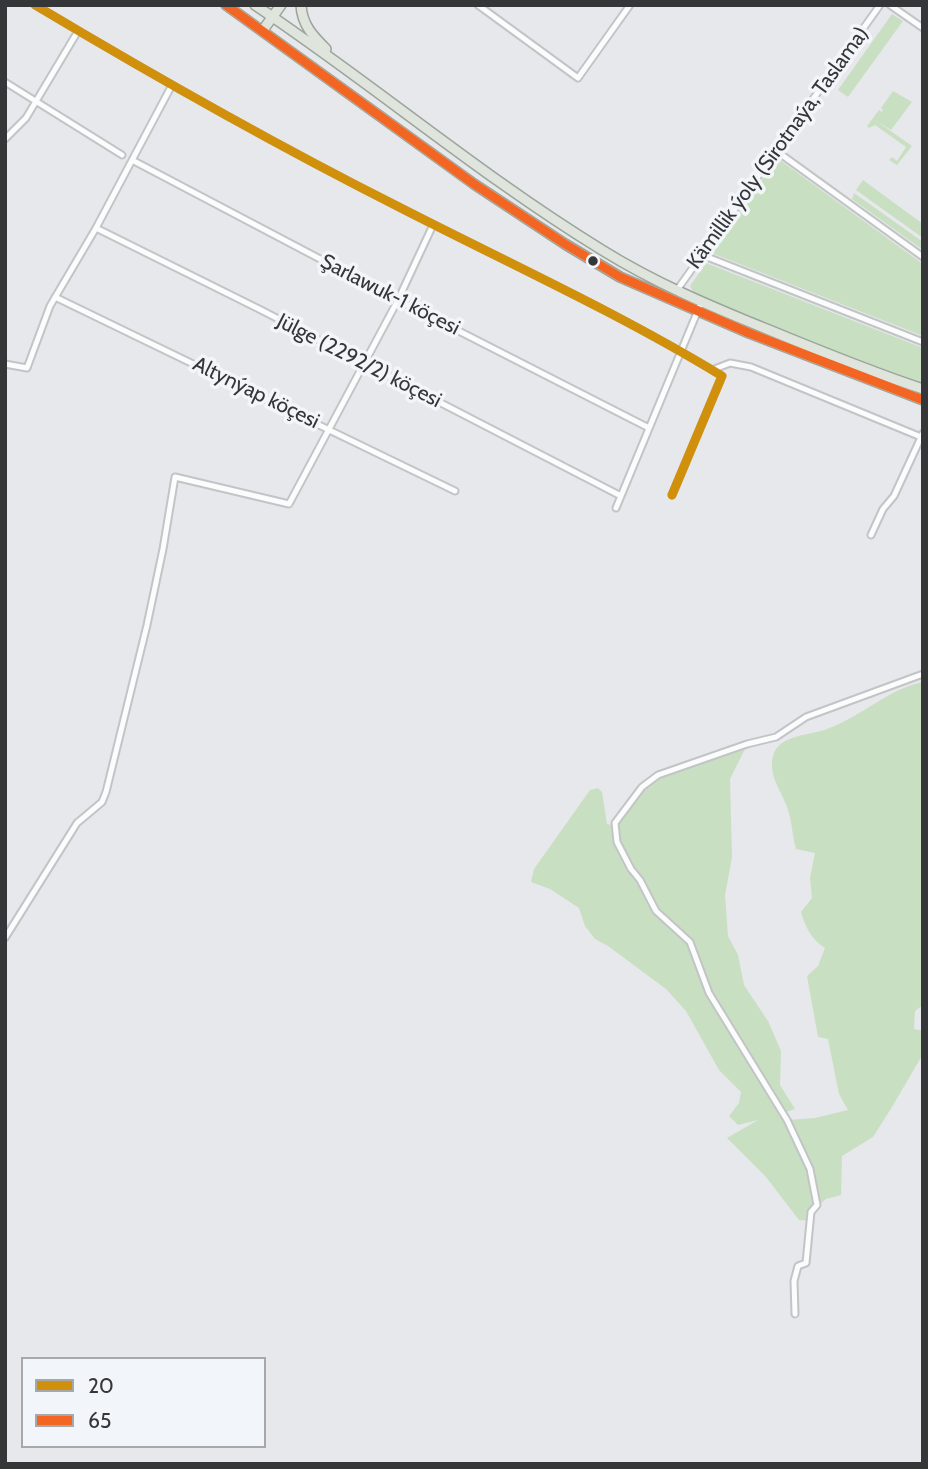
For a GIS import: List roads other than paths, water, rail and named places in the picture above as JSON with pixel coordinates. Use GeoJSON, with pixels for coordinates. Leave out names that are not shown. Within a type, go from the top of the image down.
{"type":"FeatureCollection","features":[{"type":"Feature","properties":{"kind":"main road"},"geometry":{"type":"LineString","coordinates":[[226,5],[474,184],[620,277],[674,295],[923,400]]}},
{"type":"Feature","properties":{"kind":"main road"},"geometry":{"type":"LineString","coordinates":[[255,5],[348,69],[487,172],[591,243],[674,295]]}},
{"type":"Feature","properties":{"kind":"main road"},"geometry":{"type":"LineString","coordinates":[[263,30],[281,5]]}},
{"type":"Feature","properties":{"kind":"main road"},"geometry":{"type":"LineString","coordinates":[[301,5],[303,21],[312,35],[348,69]]}},
{"type":"Feature","properties":{"kind":"main road"},"geometry":{"type":"LineString","coordinates":[[700,307],[923,389]]}},
{"type":"Feature","properties":{"kind":"street"},"geometry":{"type":"LineString","coordinates":[[35,5],[282,146],[526,270],[722,376],[672,495]]}},
{"type":"Feature","properties":{"kind":"street"},"geometry":{"type":"LineString","coordinates":[[478,5],[578,78],[631,5]]}},
{"type":"Feature","properties":{"kind":"street","name":"Kämillik ýoly (Sirotnaýa, Taslama)"},"geometry":{"type":"LineString","coordinates":[[674,295],[880,5]]}},
{"type":"Feature","properties":{"kind":"street"},"geometry":{"type":"LineString","coordinates":[[890,5],[923,29]]}},
{"type":"Feature","properties":{"kind":"street"},"geometry":{"type":"LineString","coordinates":[[5,139],[26,118],[78,31]]}},
{"type":"Feature","properties":{"kind":"street"},"geometry":{"type":"LineString","coordinates":[[5,82],[122,155]]}},
{"type":"Feature","properties":{"kind":"street"},"geometry":{"type":"LineString","coordinates":[[5,364],[27,369],[43,321],[55,297],[96,228],[172,85]]}},
{"type":"Feature","properties":{"kind":"street"},"geometry":{"type":"LineString","coordinates":[[775,150],[923,257]]}},
{"type":"Feature","properties":{"kind":"street","name":"Şarlawuk-1 köçesi"},"geometry":{"type":"LineString","coordinates":[[132,160],[649,428]]}},
{"type":"Feature","properties":{"kind":"street"},"geometry":{"type":"LineString","coordinates":[[5,939],[51,868],[61,846],[77,823],[102,802],[106,792],[152,600],[175,477],[289,504],[398,300],[433,225]]}},
{"type":"Feature","properties":{"kind":"street","name":"Jülge (2292/2) köçesi"},"geometry":{"type":"LineString","coordinates":[[96,228],[261,310],[363,365],[489,426],[621,496]]}},
{"type":"Feature","properties":{"kind":"street"},"geometry":{"type":"LineString","coordinates":[[702,255],[923,342]]}},
{"type":"Feature","properties":{"kind":"street","name":"Altynýap köçesi"},"geometry":{"type":"LineString","coordinates":[[55,297],[455,491]]}},
{"type":"Feature","properties":{"kind":"street"},"geometry":{"type":"LineString","coordinates":[[616,508],[700,307]]}},
{"type":"Feature","properties":{"kind":"street"},"geometry":{"type":"LineString","coordinates":[[712,370],[730,363],[751,367],[922,435],[894,496],[883,509],[872,535]]}},
{"type":"Feature","properties":{"kind":"street"},"geometry":{"type":"LineString","coordinates":[[795,1314],[794,1281],[798,1266],[806,1263],[811,1212],[817,1205],[810,1169],[787,1120],[709,993],[690,942],[656,911],[640,880],[631,869],[617,842],[615,823],[642,787],[657,775],[747,744],[776,737],[806,717],[923,674]]}}]}
